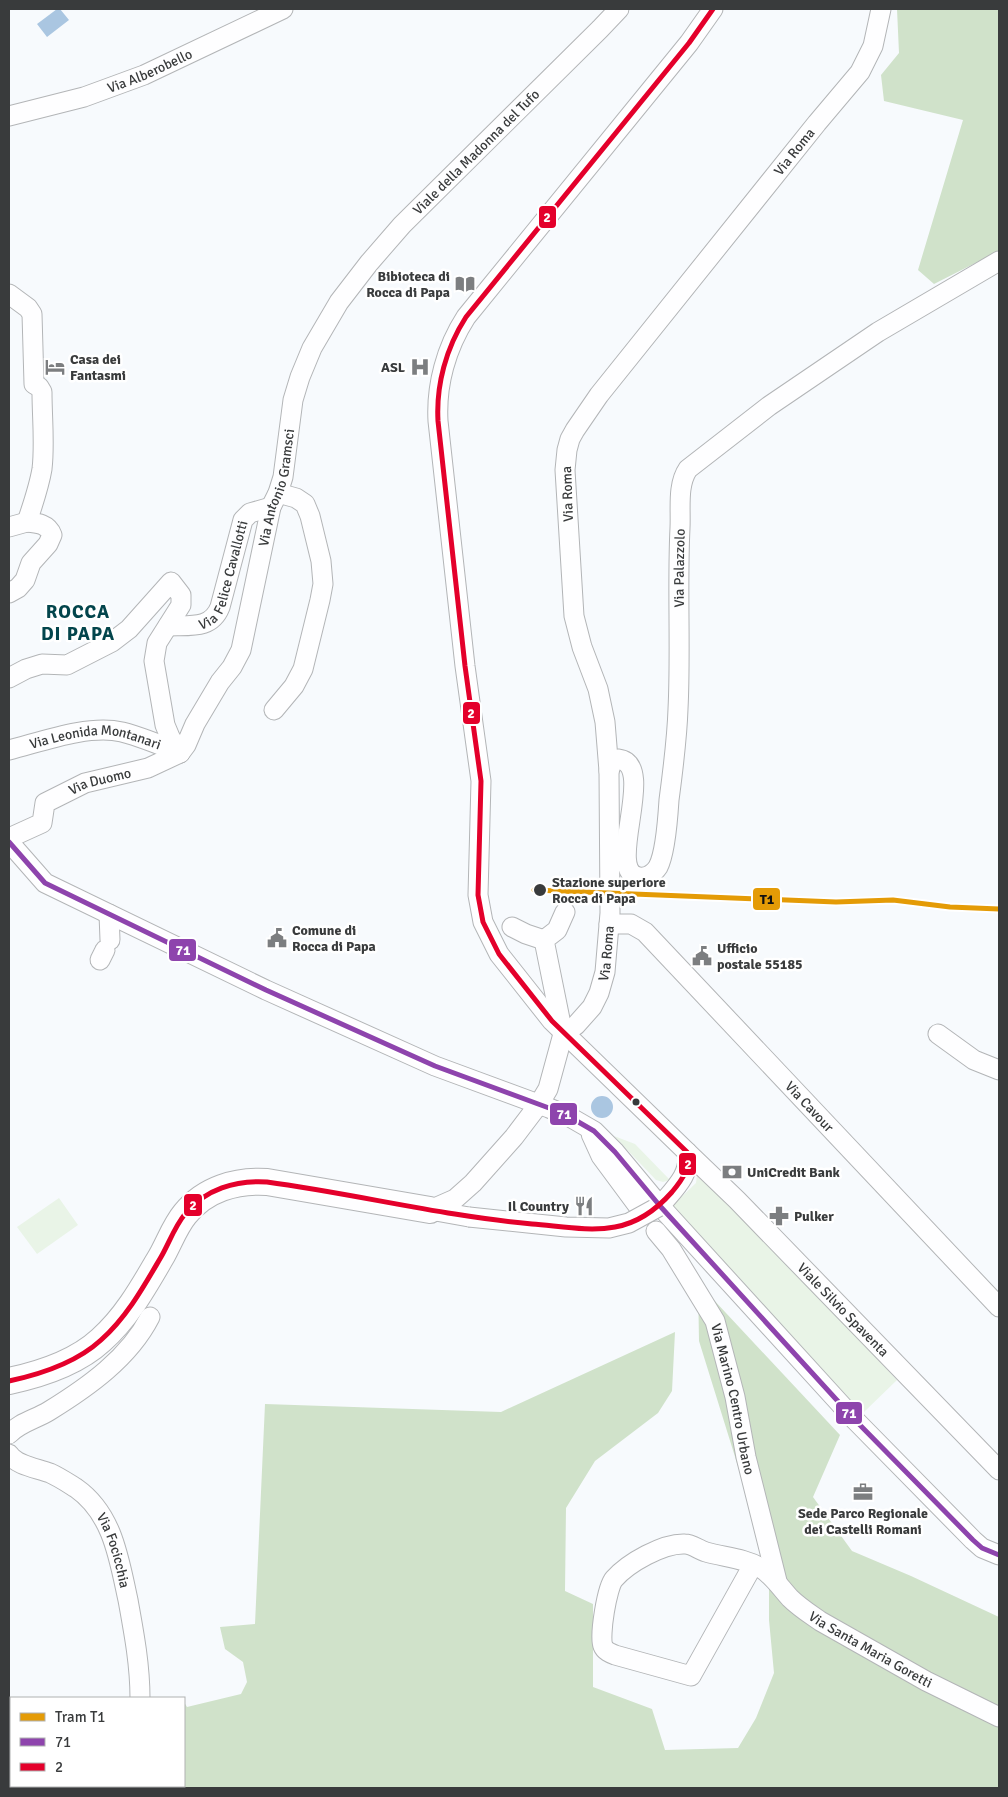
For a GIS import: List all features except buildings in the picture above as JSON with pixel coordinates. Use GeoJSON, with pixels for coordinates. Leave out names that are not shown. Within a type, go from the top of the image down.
{"type":"FeatureCollection","features":[{"type":"Feature","properties":{"kind":"main road"},"geometry":{"type":"LineString","coordinates":[[9,1381],[64,1364],[88,1351],[101,1340],[122,1317],[141,1291],[185,1214],[200,1200],[218,1189],[240,1182],[267,1182],[430,1210]]}},
{"type":"Feature","properties":{"kind":"street","name":"Via Alberobello"},"geometry":{"type":"LineString","coordinates":[[9,116],[84,97],[144,76],[283,9]]}},
{"type":"Feature","properties":{"kind":"street","name":"Viale della Madonna del Tufo"},"geometry":{"type":"LineString","coordinates":[[339,302],[402,225],[619,9]]}},
{"type":"Feature","properties":{"kind":"street","name":"Viale Silvio Spaventa"},"geometry":{"type":"LineString","coordinates":[[712,9],[689,43],[466,317],[455,337],[444,366],[438,389],[438,421],[465,666],[481,781],[478,906],[486,931],[500,954],[563,1034],[731,1194],[999,1470]]}},
{"type":"Feature","properties":{"kind":"street","name":"Via Roma"},"geometry":{"type":"LineString","coordinates":[[563,1034],[576,1025],[592,1008],[600,994],[604,972],[610,899],[609,771],[603,712],[598,689],[580,642],[573,606],[565,470],[570,440],[599,395],[817,122],[860,72],[873,46],[881,9]]}},
{"type":"Feature","properties":{"kind":"street","name":"Via Palazzolo"},"geometry":{"type":"LineString","coordinates":[[609,771],[612,763],[618,759],[625,761],[631,769],[633,795],[626,867],[635,876],[650,875],[657,868],[661,857],[668,814],[676,738],[681,490],[684,476],[688,469],[769,406],[878,332],[999,261]]}},
{"type":"Feature","properties":{"kind":"street"},"geometry":{"type":"LineString","coordinates":[[9,294],[28,308],[32,314],[34,384],[42,392],[43,459],[31,522]]}},
{"type":"Feature","properties":{"kind":"street","name":"Via Antonio Gramsci"},"geometry":{"type":"LineString","coordinates":[[180,753],[189,740],[195,724],[241,650],[275,500],[283,477],[296,388],[312,348],[339,302]]}},
{"type":"Feature","properties":{"kind":"street"},"geometry":{"type":"LineString","coordinates":[[274,710],[294,686],[303,669],[323,584],[321,561],[310,516],[305,504],[296,498],[275,500]]}},
{"type":"Feature","properties":{"kind":"street","name":"Via Felice Cavallotti"},"geometry":{"type":"LineString","coordinates":[[168,626],[202,624],[213,619],[220,607],[243,520],[250,513],[275,500]]}},
{"type":"Feature","properties":{"kind":"street"},"geometry":{"type":"LineString","coordinates":[[9,527],[31,522],[45,525],[52,535],[51,539],[33,559],[22,584],[9,593]]}},
{"type":"Feature","properties":{"kind":"street"},"geometry":{"type":"LineString","coordinates":[[9,678],[26,669],[46,664],[67,666],[112,642],[129,629],[171,582],[182,600],[181,605],[157,644],[154,666],[165,725],[180,753]]}},
{"type":"Feature","properties":{"kind":"street","name":"Via Leonida Montanari"},"geometry":{"type":"LineString","coordinates":[[9,750],[58,736],[103,730],[121,732],[157,743],[180,753]]}},
{"type":"Feature","properties":{"kind":"street","name":"Via Duomo"},"geometry":{"type":"LineString","coordinates":[[9,838],[42,823],[45,803],[85,783],[148,768],[180,753]]}},
{"type":"Feature","properties":{"kind":"street"},"geometry":{"type":"LineString","coordinates":[[9,842],[45,883],[266,990],[416,1058],[486,1086],[539,1104],[568,1116],[589,1128],[615,1152],[660,1206],[860,1425],[973,1540],[982,1548],[999,1555]]}},
{"type":"Feature","properties":{"kind":"street"},"geometry":{"type":"LineString","coordinates":[[544,940],[556,930],[565,912]]}},
{"type":"Feature","properties":{"kind":"street"},"geometry":{"type":"LineString","coordinates":[[105,950],[109,914]]}},
{"type":"Feature","properties":{"kind":"street","name":"Via Cavour"},"geometry":{"type":"LineString","coordinates":[[609,924],[631,924],[645,932],[999,1307]]}},
{"type":"Feature","properties":{"kind":"street"},"geometry":{"type":"LineString","coordinates":[[512,927],[535,938],[544,940]]}},
{"type":"Feature","properties":{"kind":"street"},"geometry":{"type":"LineString","coordinates":[[430,1210],[455,1199],[467,1189],[514,1137],[548,1089],[563,1034],[544,940]]}},
{"type":"Feature","properties":{"kind":"street"},"geometry":{"type":"LineString","coordinates":[[938,1034],[974,1060],[999,1070]]}},
{"type":"Feature","properties":{"kind":"street"},"geometry":{"type":"LineString","coordinates":[[589,1128],[600,1156],[638,1206]]}},
{"type":"Feature","properties":{"kind":"street"},"geometry":{"type":"LineString","coordinates":[[430,1210],[469,1217],[566,1227],[609,1228],[629,1223],[660,1206],[682,1180],[688,1166],[687,1152]]}},
{"type":"Feature","properties":{"kind":"street","name":"Via Marino Centro Urbano"},"geometry":{"type":"LineString","coordinates":[[656,1231],[671,1249],[715,1321],[735,1397],[746,1456],[777,1581]]}},
{"type":"Feature","properties":{"kind":"street"},"geometry":{"type":"LineString","coordinates":[[9,1434],[21,1425],[56,1406],[98,1376],[131,1346],[141,1334],[150,1317]]}},
{"type":"Feature","properties":{"kind":"street","name":"Via Focicchia"},"geometry":{"type":"LineString","coordinates":[[9,1454],[15,1460],[49,1473],[74,1487],[89,1499],[105,1522],[120,1560],[136,1639],[140,1697]]}},
{"type":"Feature","properties":{"kind":"street","name":"Via Santa Maria Goretti"},"geometry":{"type":"LineString","coordinates":[[753,1565],[691,1676],[615,1655],[605,1650],[602,1645],[608,1593],[613,1580],[638,1560],[677,1545],[687,1544],[704,1552],[734,1558],[760,1567],[777,1581],[805,1611],[820,1621],[926,1681],[999,1717]]}},
{"type":"Feature","properties":{"kind":"shaded area"},"geometry":{"type":"Polygon","coordinates":[[[614,1136],[635,1144],[670,1180],[663,1182],[656,1180],[614,1136]]]}},
{"type":"Feature","properties":{"kind":"shaded area"},"geometry":{"type":"Polygon","coordinates":[[[697,1175],[725,1196],[897,1380],[863,1413],[674,1214],[672,1206],[696,1183],[697,1175]]]}},
{"type":"Feature","properties":{"kind":"shaded area"},"geometry":{"type":"Polygon","coordinates":[[[59,1198],[78,1225],[37,1254],[17,1227],[59,1198]]]}},
{"type":"Feature","properties":{"kind":"green space"},"geometry":{"type":"Polygon","coordinates":[[[897,9],[999,9],[999,251],[934,284],[918,270],[963,120],[884,101],[881,75],[899,53],[897,9]]]}},
{"type":"Feature","properties":{"kind":"green space"},"geometry":{"type":"Polygon","coordinates":[[[698,1283],[840,1435],[813,1497],[852,1551],[999,1617],[999,1788],[135,1788],[185,1787],[185,1704],[187,1707],[241,1694],[247,1682],[243,1662],[225,1649],[220,1627],[255,1624],[265,1404],[501,1412],[675,1332],[672,1391],[658,1413],[595,1461],[566,1508],[565,1591],[593,1604],[593,1687],[652,1709],[665,1750],[738,1748],[756,1718],[774,1673],[769,1620],[769,1566],[699,1341],[698,1283]]]}},
{"type":"Feature","properties":{"kind":"water"},"geometry":{"type":"Polygon","coordinates":[[[57,9],[60,9],[69,20],[47,37],[37,24],[57,9]]]}},
{"type":"Feature","properties":{"kind":"water"},"geometry":{"type":"Polygon","coordinates":[[[602,1096],[610,1099],[613,1107],[610,1115],[602,1118],[594,1115],[591,1107],[594,1099],[602,1096]]]}},
{"type":"Feature","properties":{"kind":"tram line","name":"T1"},"geometry":{"type":"LineString","coordinates":[[534,890],[836,902],[893,900],[950,907],[999,909]]}},
{"type":"Feature","properties":{"kind":"transit line","name":"2"},"geometry":{"type":"LineString","coordinates":[[9,1381],[34,1375],[70,1361],[101,1340],[134,1301],[185,1214],[202,1198],[222,1188],[244,1183],[267,1182],[466,1216],[595,1229],[615,1227],[639,1219],[666,1198],[685,1174],[688,1163],[687,1152],[552,1021],[499,954],[483,922],[478,895],[481,781],[465,666],[438,407],[441,380],[448,354],[466,317],[689,43],[713,9]]}},
{"type":"Feature","properties":{"kind":"transit line","name":"71"},"geometry":{"type":"LineString","coordinates":[[9,842],[45,883],[266,990],[435,1066],[568,1116],[594,1131],[615,1152],[660,1206],[855,1420],[973,1540],[982,1548],[999,1555]]}},
{"type":"Feature","properties":{"kind":"place","name":"Bibioteca di Rocca di Papa"},"geometry":{"type":"Point","coordinates":[465,284]}},
{"type":"Feature","properties":{"kind":"place","name":"Casa dei Fantasmi"},"geometry":{"type":"Point","coordinates":[55,367]}},
{"type":"Feature","properties":{"kind":"place","name":"ASL"},"geometry":{"type":"Point","coordinates":[420,367]}},
{"type":"Feature","properties":{"kind":"place","name":"Stazione superiore Rocca di Papa"},"geometry":{"type":"Point","coordinates":[540,890]}},
{"type":"Feature","properties":{"kind":"place","name":"Comune di Rocca di Papa"},"geometry":{"type":"Point","coordinates":[277,938]}},
{"type":"Feature","properties":{"kind":"place","name":"Ufficio postale 55185"},"geometry":{"type":"Point","coordinates":[702,956]}},
{"type":"Feature","properties":{"kind":"place","name":"UniCredit Bank"},"geometry":{"type":"Point","coordinates":[732,1172]}},
{"type":"Feature","properties":{"kind":"place","name":"Il Country"},"geometry":{"type":"Point","coordinates":[584,1206]}},
{"type":"Feature","properties":{"kind":"place","name":"Pulker"},"geometry":{"type":"Point","coordinates":[779,1216]}},
{"type":"Feature","properties":{"kind":"place","name":"Sede Parco Regionale dei Castelli Romani"},"geometry":{"type":"Point","coordinates":[863,1492]}},
{"type":"Feature","properties":{"kind":"district","name":"ROCCA DI PAPA"},"geometry":{"type":"Point","coordinates":[78,622]}}]}
